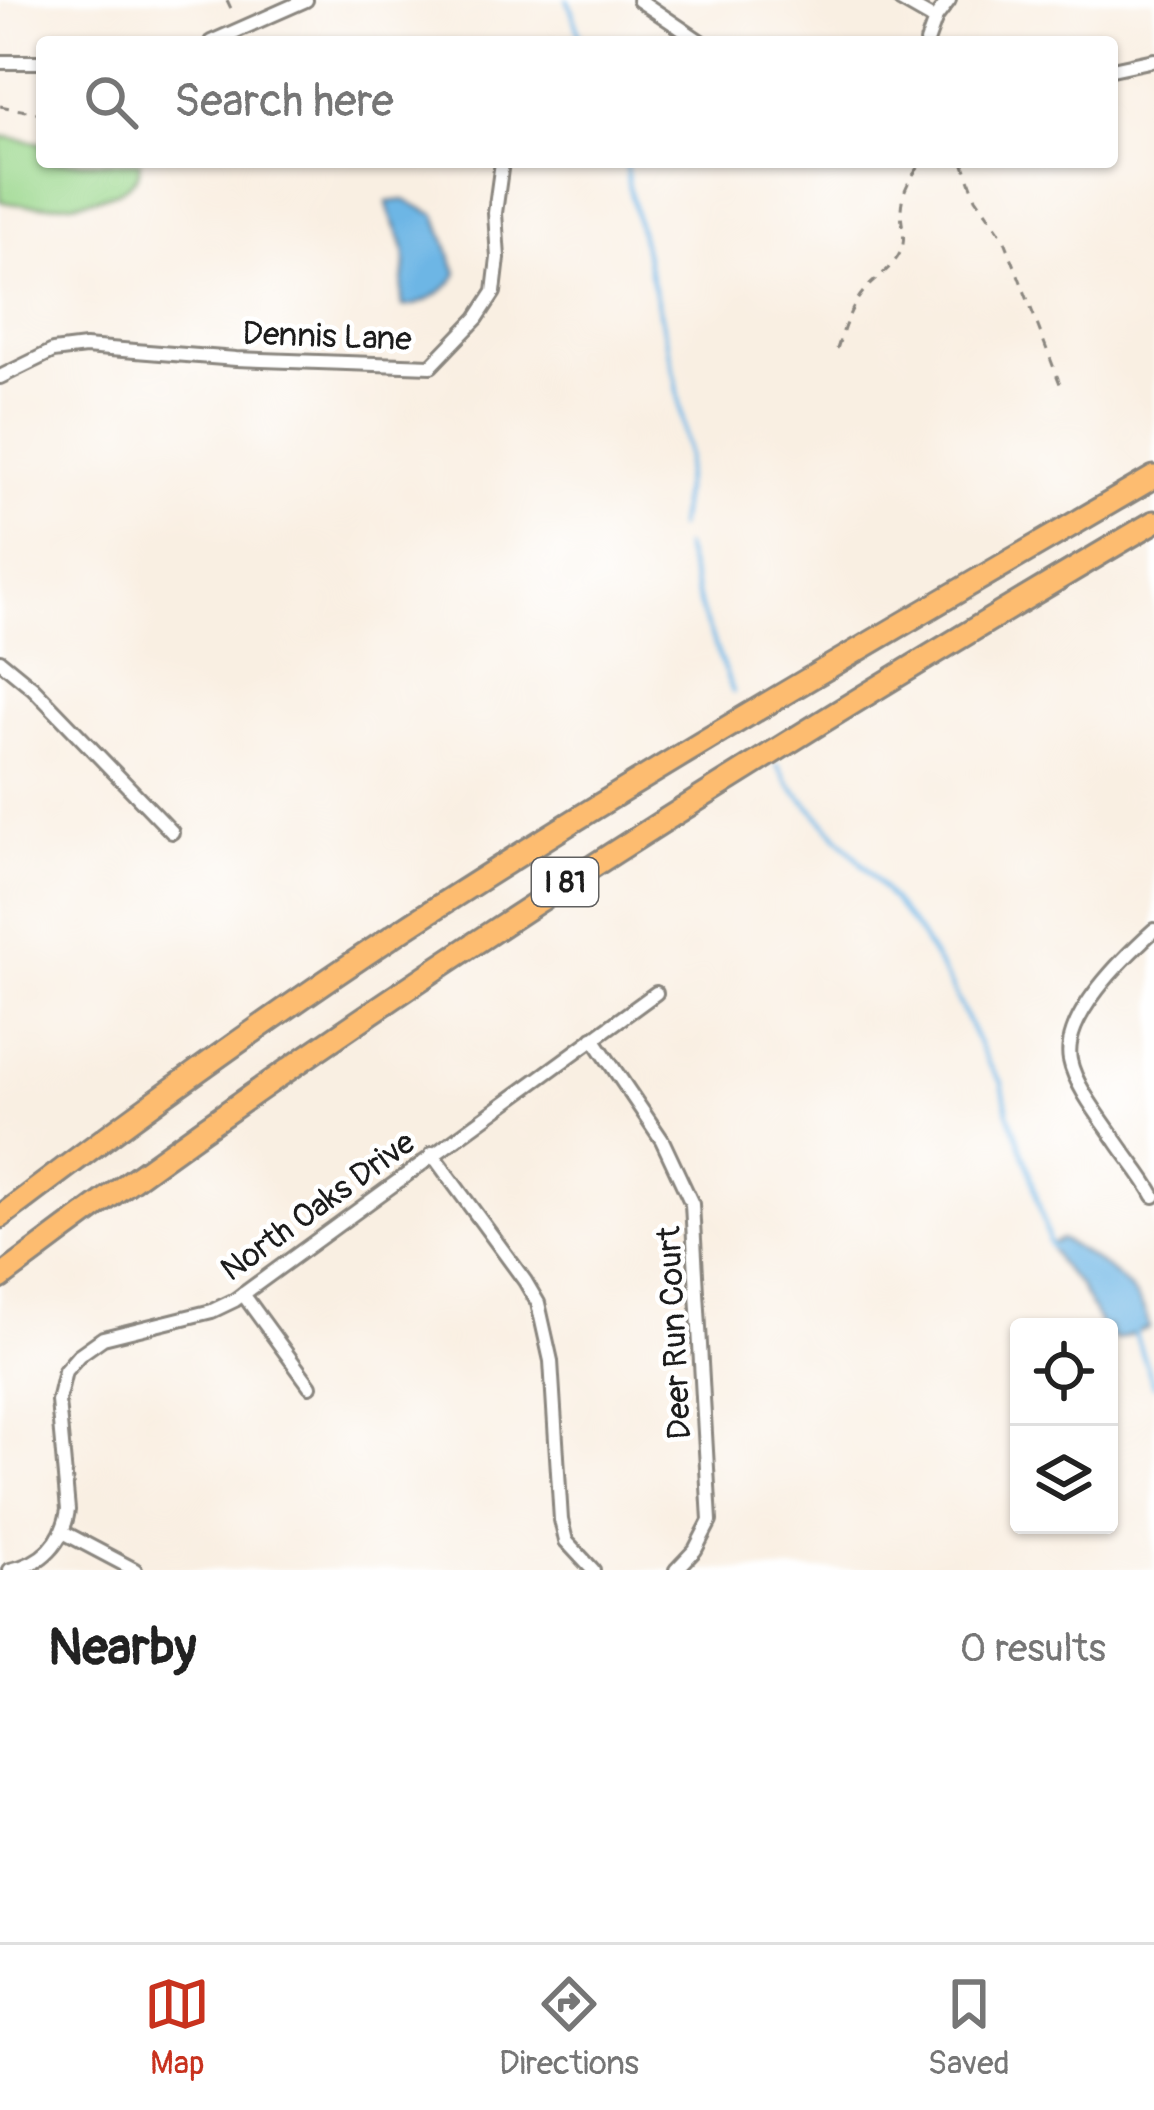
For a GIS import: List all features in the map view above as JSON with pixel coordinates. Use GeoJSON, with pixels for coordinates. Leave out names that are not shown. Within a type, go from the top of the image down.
{"type":"FeatureCollection","features":[{"type":"Feature","properties":{"kind":"highway","name":"I 81"},"geometry":{"type":"LineString","coordinates":[[0,1217],[158,1099],[416,921],[624,791],[1154,477]]}},
{"type":"Feature","properties":{"kind":"highway","name":"I 81"},"geometry":{"type":"LineString","coordinates":[[0,1278],[209,1125],[508,919],[849,703],[1154,522]]}},
{"type":"Feature","properties":{"kind":"street"},"geometry":{"type":"LineString","coordinates":[[226,36],[306,0]]}},
{"type":"Feature","properties":{"kind":"street"},"geometry":{"type":"LineString","coordinates":[[639,0],[692,36]]}},
{"type":"Feature","properties":{"kind":"street"},"geometry":{"type":"LineString","coordinates":[[899,0],[935,20]]}},
{"type":"Feature","properties":{"kind":"street"},"geometry":{"type":"LineString","coordinates":[[929,36],[949,0]]}},
{"type":"Feature","properties":{"kind":"street"},"geometry":{"type":"LineString","coordinates":[[1118,68],[1154,60]]}},
{"type":"Feature","properties":{"kind":"street"},"geometry":{"type":"LineString","coordinates":[[0,62],[36,62]]}},
{"type":"Feature","properties":{"kind":"street","name":"Dennis Lane"},"geometry":{"type":"LineString","coordinates":[[0,377],[53,351],[85,347],[431,366],[477,318],[494,292],[501,168]]}},
{"type":"Feature","properties":{"kind":"street"},"geometry":{"type":"LineString","coordinates":[[0,661],[33,688],[172,832]]}},
{"type":"Feature","properties":{"kind":"street"},"geometry":{"type":"LineString","coordinates":[[1154,930],[1086,1007],[1069,1054],[1099,1116],[1154,1196]]}},
{"type":"Feature","properties":{"kind":"street","name":"North Oaks Drive"},"geometry":{"type":"LineString","coordinates":[[63,1532],[68,1510],[58,1401],[64,1371],[80,1355],[104,1338],[212,1311],[243,1294],[656,993]]}},
{"type":"Feature","properties":{"kind":"street","name":"Deer Run Court"},"geometry":{"type":"LineString","coordinates":[[593,1038],[662,1140],[692,1204],[710,1521],[695,1550],[676,1570]]}},
{"type":"Feature","properties":{"kind":"street"},"geometry":{"type":"LineString","coordinates":[[432,1154],[526,1280],[538,1304],[550,1361],[561,1520],[566,1541],[593,1570]]}},
{"type":"Feature","properties":{"kind":"street"},"geometry":{"type":"LineString","coordinates":[[243,1294],[310,1386]]}},
{"type":"Feature","properties":{"kind":"street"},"geometry":{"type":"LineString","coordinates":[[10,1570],[37,1560],[63,1532],[134,1570]]}},
{"type":"Feature","properties":{"kind":"path"},"geometry":{"type":"LineString","coordinates":[[227,0],[245,28]]}},
{"type":"Feature","properties":{"kind":"path"},"geometry":{"type":"LineString","coordinates":[[0,106],[36,113]]}},
{"type":"Feature","properties":{"kind":"path"},"geometry":{"type":"LineString","coordinates":[[837,349],[860,296],[898,256],[904,234],[902,202],[917,168]]}},
{"type":"Feature","properties":{"kind":"path"},"geometry":{"type":"LineString","coordinates":[[965,168],[976,198],[1004,238],[1062,389]]}},
{"type":"Feature","properties":{"kind":"green space"},"geometry":{"type":"Polygon","coordinates":[[[0,136],[36,142],[36,168],[139,168],[123,188],[89,200],[50,205],[0,201],[0,136]]]}},
{"type":"Feature","properties":{"kind":"water"},"geometry":{"type":"Polygon","coordinates":[[[404,200],[436,215],[457,273],[434,296],[403,306],[404,249],[387,202],[404,200]]]}},
{"type":"Feature","properties":{"kind":"water"},"geometry":{"type":"Polygon","coordinates":[[[1061,1239],[1103,1265],[1138,1299],[1149,1328],[1118,1339],[1118,1318],[1097,1318],[1050,1245],[1061,1239]]]}},
{"type":"Feature","properties":{"kind":"waterway"},"geometry":{"type":"LineString","coordinates":[[568,0],[580,36]]}},
{"type":"Feature","properties":{"kind":"waterway"},"geometry":{"type":"LineString","coordinates":[[627,168],[676,379],[688,455],[678,527]]}},
{"type":"Feature","properties":{"kind":"waterway"},"geometry":{"type":"LineString","coordinates":[[684,547],[702,613],[733,692]]}},
{"type":"Feature","properties":{"kind":"waterway"},"geometry":{"type":"LineString","coordinates":[[777,765],[919,933],[950,984],[1002,1083],[1054,1248]]}},
{"type":"Feature","properties":{"kind":"waterway"},"geometry":{"type":"LineString","coordinates":[[1136,1329],[1154,1386]]}}]}
